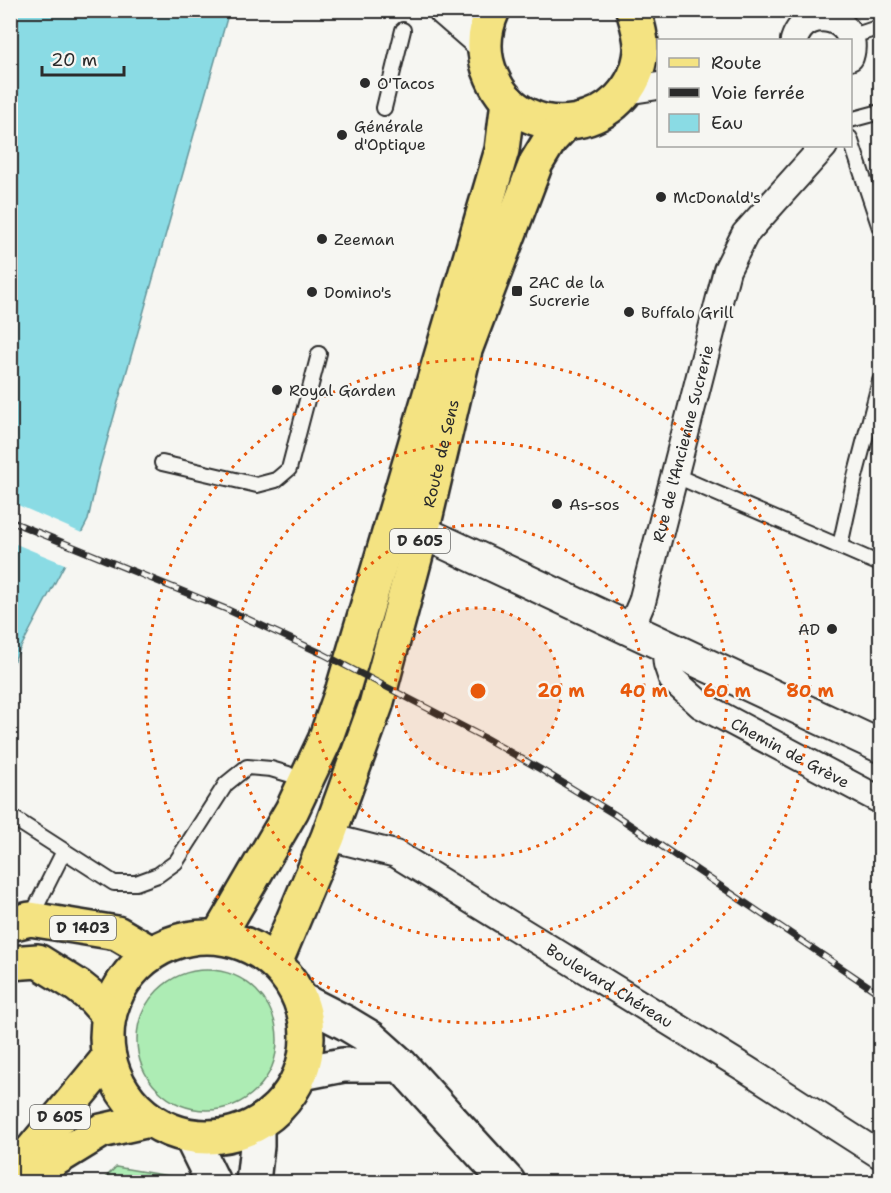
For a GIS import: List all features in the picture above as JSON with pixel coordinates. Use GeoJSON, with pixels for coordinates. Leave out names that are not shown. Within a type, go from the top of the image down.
{"type":"FeatureCollection","features":[{"type":"Feature","properties":{"kind":"main road"},"geometry":{"type":"LineString","coordinates":[[493,10],[487,22],[484,44],[487,65],[495,85],[508,101],[525,114],[545,121],[566,123],[589,119],[610,108],[626,91],[636,71],[644,27]]}},
{"type":"Feature","properties":{"kind":"main road","name":"Route de Sens"},"geometry":{"type":"LineString","coordinates":[[218,937],[292,810],[325,740],[343,690],[502,150],[508,101]]}},
{"type":"Feature","properties":{"kind":"main road","name":"Route de Sens"},"geometry":{"type":"LineString","coordinates":[[275,963],[328,837],[376,705],[422,532],[465,350],[536,163],[550,140],[566,123]]}},
{"type":"Feature","properties":{"kind":"main road","name":"D 1403"},"geometry":{"type":"LineString","coordinates":[[20,922],[117,933],[151,953]]}},
{"type":"Feature","properties":{"kind":"main road"},"geometry":{"type":"LineString","coordinates":[[218,937],[249,945],[275,963],[290,980],[301,1000],[307,1024],[307,1049],[302,1073],[291,1094],[276,1111],[257,1125],[236,1134],[214,1138],[191,1137],[150,1120],[131,1102],[117,1081],[109,1057],[106,1036],[109,1016],[117,992],[132,970],[151,953],[183,939],[218,937]]}},
{"type":"Feature","properties":{"kind":"main road","name":"D 1403"},"geometry":{"type":"LineString","coordinates":[[10,963],[38,961],[78,986],[93,998],[109,1016]]}},
{"type":"Feature","properties":{"kind":"main road"},"geometry":{"type":"LineString","coordinates":[[301,1000],[370,1038],[401,1065],[508,1182]]}},
{"type":"Feature","properties":{"kind":"main road","name":"D 605"},"geometry":{"type":"LineString","coordinates":[[10,1178],[109,1057]]}},
{"type":"Feature","properties":{"kind":"main road"},"geometry":{"type":"LineString","coordinates":[[302,1073],[343,1065],[401,1065]]}},
{"type":"Feature","properties":{"kind":"main road","name":"D 605"},"geometry":{"type":"LineString","coordinates":[[17,1182],[101,1131],[150,1120]]}},
{"type":"Feature","properties":{"kind":"main road"},"geometry":{"type":"LineString","coordinates":[[253,1182],[257,1125]]}},
{"type":"Feature","properties":{"kind":"main road"},"geometry":{"type":"LineString","coordinates":[[191,1137],[213,1182]]}},
{"type":"Feature","properties":{"kind":"street"},"geometry":{"type":"LineString","coordinates":[[445,10],[484,44]]}},
{"type":"Feature","properties":{"kind":"street"},"geometry":{"type":"LineString","coordinates":[[794,39],[798,30],[812,15],[831,19],[846,29],[848,39]]}},
{"type":"Feature","properties":{"kind":"street"},"geometry":{"type":"LineString","coordinates":[[626,91],[657,86]]}},
{"type":"Feature","properties":{"kind":"street","name":"Rue de l'Ancienne Sucrerie"},"geometry":{"type":"LineString","coordinates":[[630,630],[642,602],[727,270],[745,234],[823,147]]}},
{"type":"Feature","properties":{"kind":"street"},"geometry":{"type":"LineString","coordinates":[[422,532],[880,746]]}},
{"type":"Feature","properties":{"kind":"street","name":"Chemin de Grève"},"geometry":{"type":"LineString","coordinates":[[665,646],[672,679],[701,705],[880,800]]}},
{"type":"Feature","properties":{"kind":"street","name":"Boulevard Chéreau"},"geometry":{"type":"LineString","coordinates":[[328,837],[396,854],[746,1069],[880,1155]]}},
{"type":"Feature","properties":{"kind":"lane"},"geometry":{"type":"LineString","coordinates":[[852,46],[880,27]]}},
{"type":"Feature","properties":{"kind":"lane"},"geometry":{"type":"LineString","coordinates":[[384,108],[403,30]]}},
{"type":"Feature","properties":{"kind":"lane"},"geometry":{"type":"LineString","coordinates":[[852,119],[880,112]]}},
{"type":"Feature","properties":{"kind":"lane"},"geometry":{"type":"LineString","coordinates":[[852,144],[880,228]]}},
{"type":"Feature","properties":{"kind":"lane"},"geometry":{"type":"LineString","coordinates":[[162,463],[257,485],[276,480],[289,469],[319,354]]}},
{"type":"Feature","properties":{"kind":"lane"},"geometry":{"type":"LineString","coordinates":[[840,546],[880,381]]}},
{"type":"Feature","properties":{"kind":"lane"},"geometry":{"type":"LineString","coordinates":[[674,475],[880,564]]}},
{"type":"Feature","properties":{"kind":"lane"},"geometry":{"type":"LineString","coordinates":[[10,816],[114,883],[136,883],[158,875],[176,862],[226,784],[247,767],[271,769],[288,774]]}},
{"type":"Feature","properties":{"kind":"lane"},"geometry":{"type":"LineString","coordinates":[[20,922],[64,851]]}},
{"type":"Feature","properties":{"kind":"green space"},"geometry":{"type":"Polygon","coordinates":[[[207,970],[234,975],[256,991],[272,1013],[277,1040],[272,1067],[256,1089],[234,1105],[207,1110],[180,1105],[158,1089],[142,1067],[137,1040],[142,1013],[158,991],[180,975],[207,970]]]}},
{"type":"Feature","properties":{"kind":"green space"},"geometry":{"type":"Polygon","coordinates":[[[116,1167],[204,1182],[101,1182],[116,1167]]]}},
{"type":"Feature","properties":{"kind":"water"},"geometry":{"type":"Polygon","coordinates":[[[11,11],[229,11],[99,469],[88,520],[11,666],[11,11]]]}},
{"type":"Feature","properties":{"kind":"pier"},"geometry":{"type":"Polygon","coordinates":[[[11,502],[84,534],[67,565],[11,542],[11,502]]]}},
{"type":"Feature","properties":{"kind":"railway"},"geometry":{"type":"LineString","coordinates":[[10,521],[226,609],[323,654],[485,738],[614,814],[880,994]]}},
{"type":"Feature","properties":{"kind":"place","name":"O'Tacos"},"geometry":{"type":"Point","coordinates":[365,83]}},
{"type":"Feature","properties":{"kind":"place","name":"Générale d'Optique"},"geometry":{"type":"Point","coordinates":[342,135]}},
{"type":"Feature","properties":{"kind":"place","name":"McDonald's"},"geometry":{"type":"Point","coordinates":[661,197]}},
{"type":"Feature","properties":{"kind":"place","name":"Zeeman"},"geometry":{"type":"Point","coordinates":[322,239]}},
{"type":"Feature","properties":{"kind":"place","name":"ZAC de la Sucrerie"},"geometry":{"type":"Point","coordinates":[517,291]}},
{"type":"Feature","properties":{"kind":"place","name":"Domino's"},"geometry":{"type":"Point","coordinates":[312,292]}},
{"type":"Feature","properties":{"kind":"place","name":"Buffalo Grill"},"geometry":{"type":"Point","coordinates":[629,312]}},
{"type":"Feature","properties":{"kind":"place","name":"Royal Garden"},"geometry":{"type":"Point","coordinates":[277,390]}},
{"type":"Feature","properties":{"kind":"place","name":"As-sos"},"geometry":{"type":"Point","coordinates":[557,504]}},
{"type":"Feature","properties":{"kind":"place","name":"AD"},"geometry":{"type":"Point","coordinates":[832,629]}}]}
